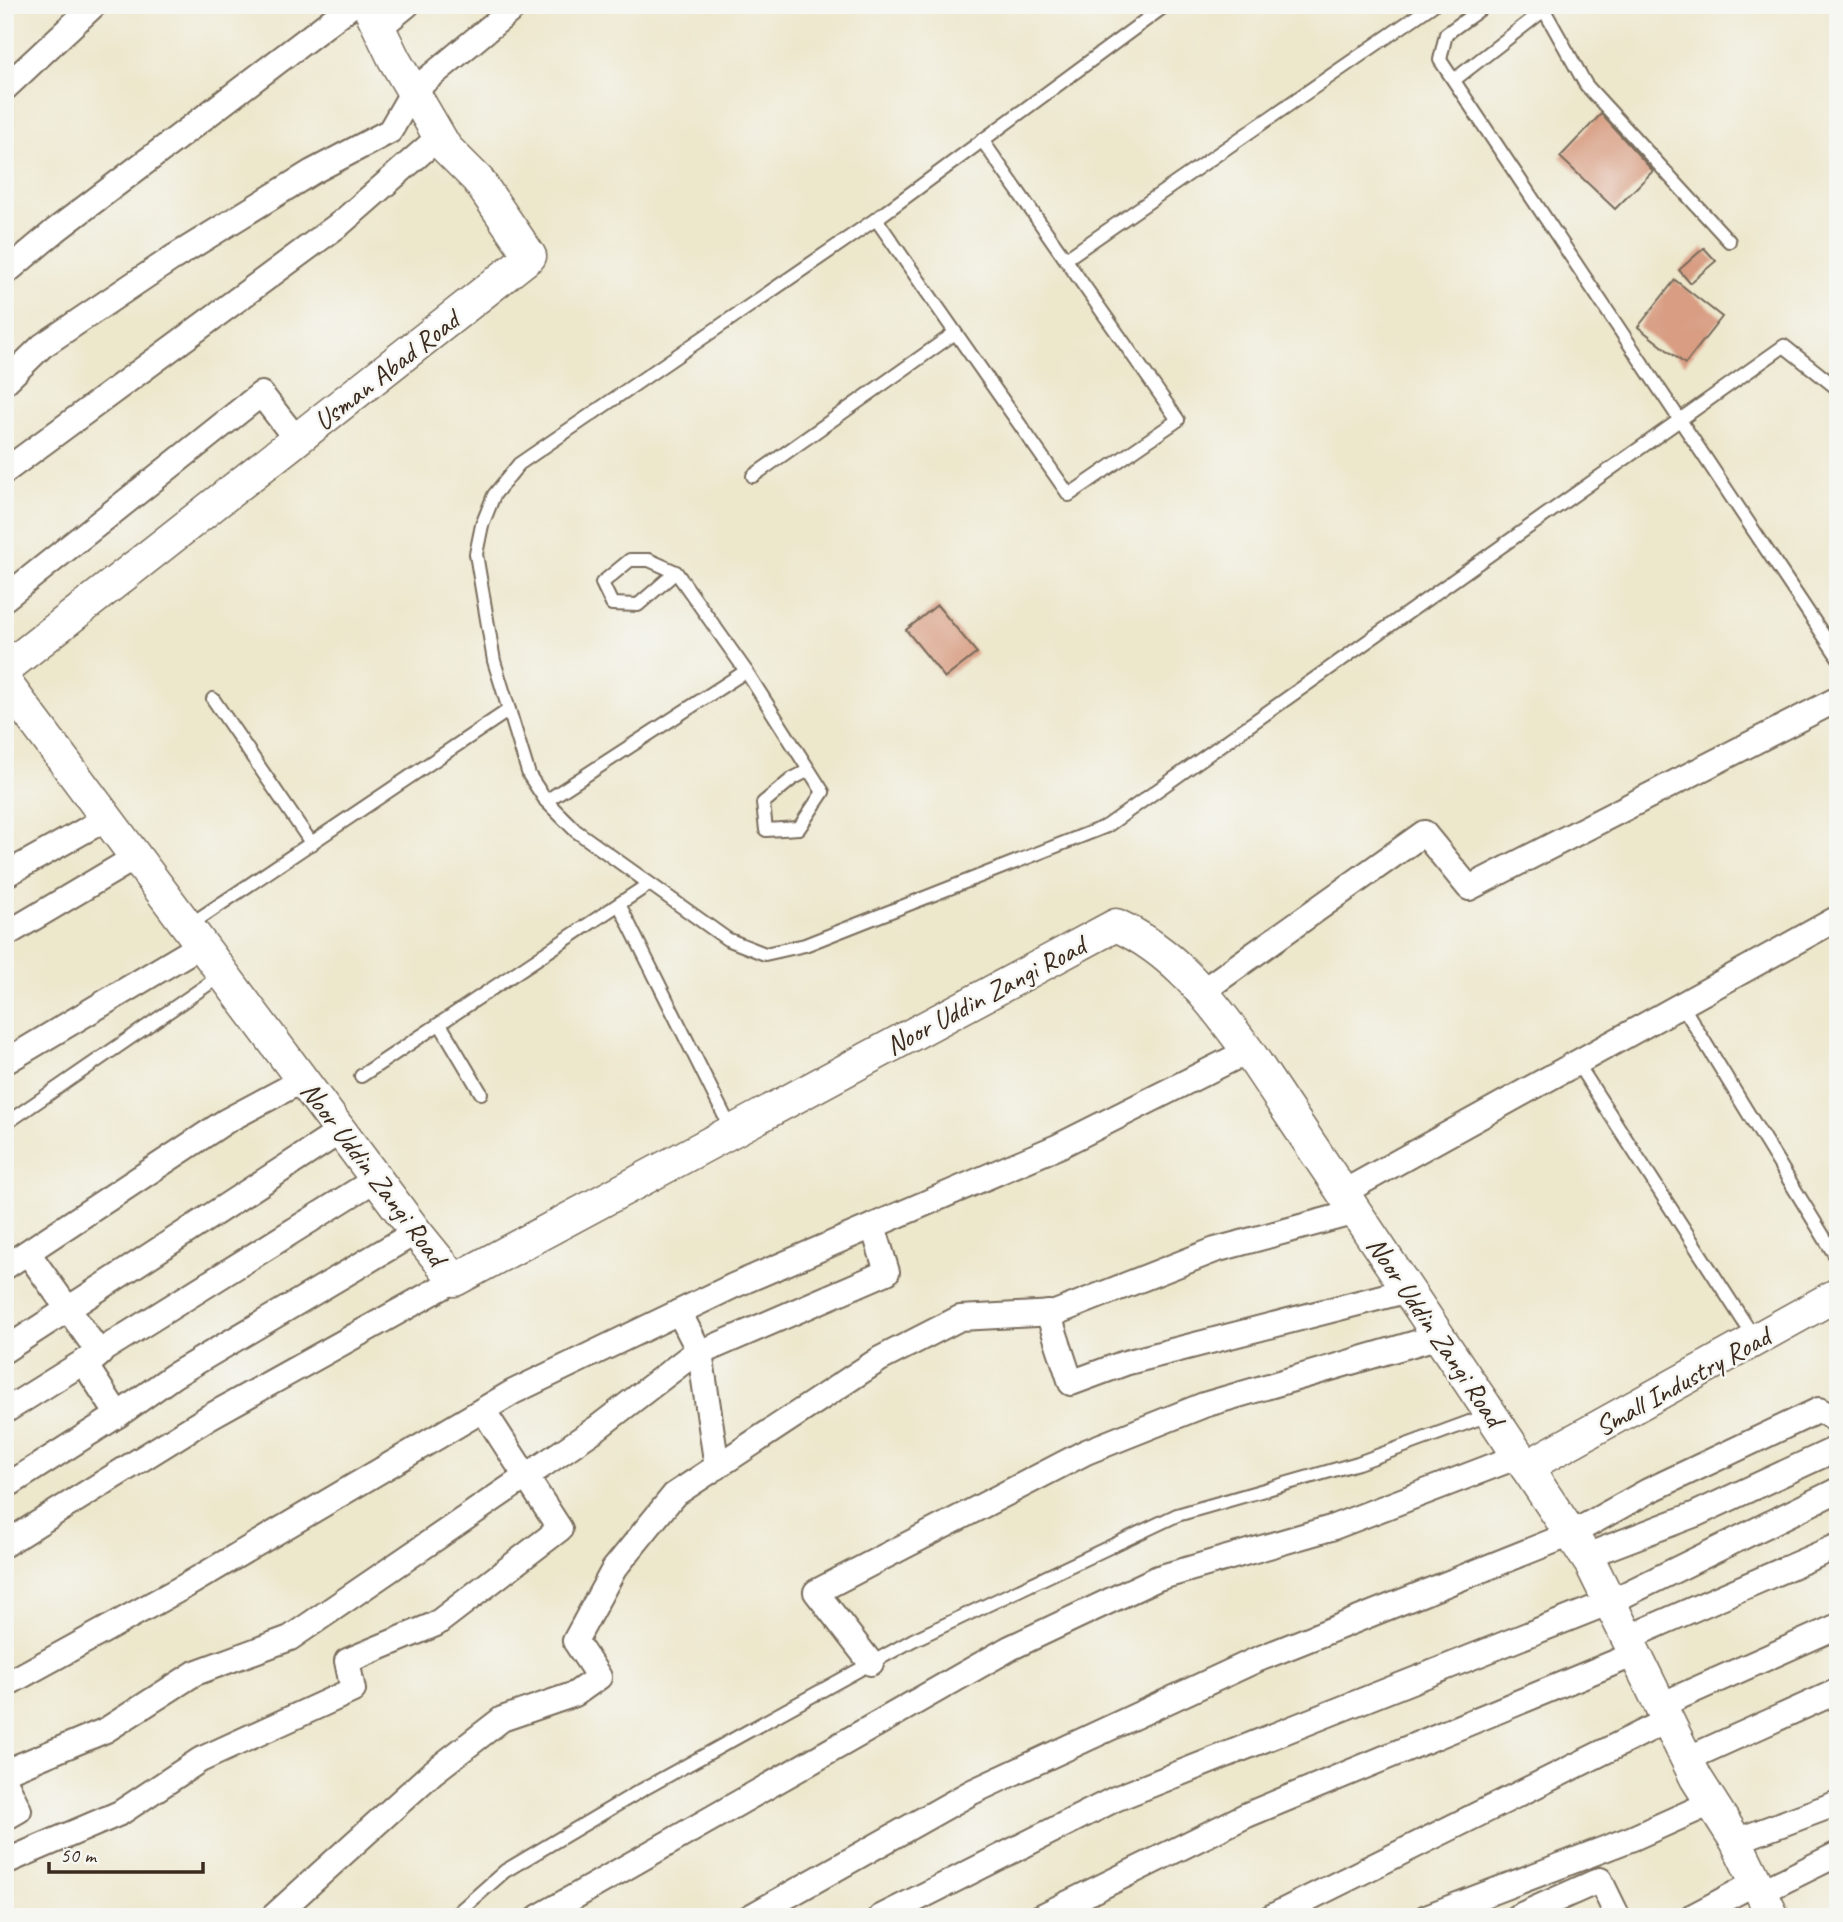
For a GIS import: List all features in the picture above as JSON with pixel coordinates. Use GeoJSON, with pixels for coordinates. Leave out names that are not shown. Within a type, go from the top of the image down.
{"type":"FeatureCollection","features":[{"type":"Feature","properties":{"kind":"street"},"geometry":{"type":"LineString","coordinates":[[5,88],[94,5]]}},
{"type":"Feature","properties":{"kind":"street"},"geometry":{"type":"LineString","coordinates":[[5,273],[56,230],[352,5]]}},
{"type":"Feature","properties":{"kind":"street"},"geometry":{"type":"LineString","coordinates":[[373,16],[407,5]]}},
{"type":"Feature","properties":{"kind":"street"},"geometry":{"type":"LineString","coordinates":[[5,382],[42,346],[171,259],[312,172],[390,131],[413,91],[517,5]]}},
{"type":"Feature","properties":{"kind":"street","name":"Usman Abad Road"},"geometry":{"type":"LineString","coordinates":[[5,669],[530,256],[478,180],[446,148],[373,16]]}},
{"type":"Feature","properties":{"kind":"street"},"geometry":{"type":"LineString","coordinates":[[5,471],[341,223],[439,137]]}},
{"type":"Feature","properties":{"kind":"street"},"geometry":{"type":"LineString","coordinates":[[5,598],[261,394],[298,440]]}},
{"type":"Feature","properties":{"kind":"street","name":"Noor Uddin Zangi Road"},"geometry":{"type":"LineString","coordinates":[[5,682],[376,1179],[455,1280],[1116,925],[1145,938],[1204,990],[1248,1051],[1578,1545],[1610,1602],[1687,1759],[1711,1803],[1737,1840],[1764,1897]]}},
{"type":"Feature","properties":{"kind":"street"},"geometry":{"type":"LineString","coordinates":[[1204,990],[1424,833],[1469,888],[1838,699]]}},
{"type":"Feature","properties":{"kind":"street"},"geometry":{"type":"LineString","coordinates":[[5,875],[107,818]]}},
{"type":"Feature","properties":{"kind":"street"},"geometry":{"type":"LineString","coordinates":[[5,935],[136,857]]}},
{"type":"Feature","properties":{"kind":"street"},"geometry":{"type":"LineString","coordinates":[[273,1917],[432,1773],[502,1719],[575,1694],[599,1677],[575,1641],[614,1569],[674,1495],[880,1359],[960,1318],[1048,1313],[1349,1202],[1577,1063],[1838,918]]}},
{"type":"Feature","properties":{"kind":"street"},"geometry":{"type":"LineString","coordinates":[[5,1062],[195,936]]}},
{"type":"Feature","properties":{"kind":"street"},"geometry":{"type":"LineString","coordinates":[[5,1685],[187,1585],[483,1410],[679,1312],[1059,1146],[1248,1051]]}},
{"type":"Feature","properties":{"kind":"street"},"geometry":{"type":"LineString","coordinates":[[5,1267],[226,1121],[303,1080]]}},
{"type":"Feature","properties":{"kind":"street"},"geometry":{"type":"LineString","coordinates":[[5,1350],[341,1131]]}},
{"type":"Feature","properties":{"kind":"street"},"geometry":{"type":"LineString","coordinates":[[5,1411],[376,1179]]}},
{"type":"Feature","properties":{"kind":"street"},"geometry":{"type":"LineString","coordinates":[[5,1772],[106,1730],[195,1673],[290,1639],[597,1428],[688,1358],[887,1272],[873,1226]]}},
{"type":"Feature","properties":{"kind":"street"},"geometry":{"type":"LineString","coordinates":[[5,1487],[118,1415],[173,1376],[416,1232]]}},
{"type":"Feature","properties":{"kind":"street"},"geometry":{"type":"LineString","coordinates":[[28,1253],[100,1354]]}},
{"type":"Feature","properties":{"kind":"street"},"geometry":{"type":"LineString","coordinates":[[5,1544],[209,1417],[455,1280]]}},
{"type":"Feature","properties":{"kind":"street"},"geometry":{"type":"LineString","coordinates":[[1048,1313],[1071,1383],[1125,1363],[1409,1290]]}},
{"type":"Feature","properties":{"kind":"street","name":"Small Industry Road"},"geometry":{"type":"LineString","coordinates":[[1523,1462],[1838,1294]]}},
{"type":"Feature","properties":{"kind":"street"},"geometry":{"type":"LineString","coordinates":[[679,1312],[700,1353],[717,1467]]}},
{"type":"Feature","properties":{"kind":"street"},"geometry":{"type":"LineString","coordinates":[[871,1663],[816,1592],[1086,1452],[1204,1405],[1440,1336]]}},
{"type":"Feature","properties":{"kind":"street"},"geometry":{"type":"LineString","coordinates":[[100,1354],[86,1366],[118,1415]]}},
{"type":"Feature","properties":{"kind":"street"},"geometry":{"type":"LineString","coordinates":[[5,1862],[120,1813],[200,1760],[353,1689],[347,1661],[436,1623],[560,1529],[483,1410]]}},
{"type":"Feature","properties":{"kind":"street"},"geometry":{"type":"LineString","coordinates":[[1578,1545],[1648,1491],[1819,1410],[1838,1421]]}},
{"type":"Feature","properties":{"kind":"street"},"geometry":{"type":"LineString","coordinates":[[750,1917],[972,1792],[1243,1666],[1578,1545],[1696,1514],[1838,1448]]}},
{"type":"Feature","properties":{"kind":"street"},"geometry":{"type":"LineString","coordinates":[[539,1917],[1010,1648],[1158,1578],[1331,1528],[1523,1462]]}},
{"type":"Feature","properties":{"kind":"street"},"geometry":{"type":"LineString","coordinates":[[881,1917],[1115,1799],[1610,1602],[1838,1490]]}},
{"type":"Feature","properties":{"kind":"street"},"geometry":{"type":"LineString","coordinates":[[1040,1917],[1247,1815],[1631,1646],[1838,1546]]}},
{"type":"Feature","properties":{"kind":"street"},"geometry":{"type":"LineString","coordinates":[[1271,1917],[1838,1626]]}},
{"type":"Feature","properties":{"kind":"street"},"geometry":{"type":"LineString","coordinates":[[1687,1759],[1838,1691]]}},
{"type":"Feature","properties":{"kind":"street"},"geometry":{"type":"LineString","coordinates":[[5,1781],[19,1810],[5,1818]]}},
{"type":"Feature","properties":{"kind":"street"},"geometry":{"type":"LineString","coordinates":[[1426,1917],[1633,1838],[1711,1803]]}},
{"type":"Feature","properties":{"kind":"street"},"geometry":{"type":"LineString","coordinates":[[1737,1840],[1838,1803]]}},
{"type":"Feature","properties":{"kind":"street"},"geometry":{"type":"LineString","coordinates":[[1691,1917],[1764,1897],[1838,1854]]}},
{"type":"Feature","properties":{"kind":"street"},"geometry":{"type":"LineString","coordinates":[[1517,1917],[1600,1880],[1618,1917]]}},
{"type":"Feature","properties":{"kind":"lane"},"geometry":{"type":"LineString","coordinates":[[1166,5],[876,219],[519,464],[494,495],[482,525],[476,554],[494,661],[529,775],[546,801],[576,831],[727,939],[765,954],[805,946],[1107,827],[1784,346],[1838,389]]}},
{"type":"Feature","properties":{"kind":"lane"},"geometry":{"type":"LineString","coordinates":[[1066,259],[1433,5]]}},
{"type":"Feature","properties":{"kind":"lane"},"geometry":{"type":"LineString","coordinates":[[1486,5],[1446,34],[1440,60],[1838,657]]}},
{"type":"Feature","properties":{"kind":"lane"},"geometry":{"type":"LineString","coordinates":[[1454,80],[1544,8],[1586,85],[1729,240]]}},
{"type":"Feature","properties":{"kind":"lane"},"geometry":{"type":"LineString","coordinates":[[876,219],[1069,495],[1178,421],[982,140]]}},
{"type":"Feature","properties":{"kind":"lane"},"geometry":{"type":"LineString","coordinates":[[753,477],[955,333]]}},
{"type":"Feature","properties":{"kind":"lane"},"geometry":{"type":"LineString","coordinates":[[676,572],[638,605],[612,604],[602,583],[630,560],[649,560],[676,572],[746,671],[809,770],[822,792],[799,828],[766,830],[763,803],[792,779],[809,770]]}},
{"type":"Feature","properties":{"kind":"lane"},"geometry":{"type":"LineString","coordinates":[[546,801],[746,671]]}},
{"type":"Feature","properties":{"kind":"lane"},"geometry":{"type":"LineString","coordinates":[[212,699],[312,844]]}},
{"type":"Feature","properties":{"kind":"lane"},"geometry":{"type":"LineString","coordinates":[[195,936],[312,844],[509,710]]}},
{"type":"Feature","properties":{"kind":"lane"},"geometry":{"type":"LineString","coordinates":[[361,1076],[649,884]]}},
{"type":"Feature","properties":{"kind":"lane"},"geometry":{"type":"LineString","coordinates":[[619,904],[732,1131]]}},
{"type":"Feature","properties":{"kind":"lane"},"geometry":{"type":"LineString","coordinates":[[5,1125],[223,974]]}},
{"type":"Feature","properties":{"kind":"lane"},"geometry":{"type":"LineString","coordinates":[[1682,1005],[1838,1260]]}},
{"type":"Feature","properties":{"kind":"lane"},"geometry":{"type":"LineString","coordinates":[[440,1024],[481,1093]]}},
{"type":"Feature","properties":{"kind":"lane"},"geometry":{"type":"LineString","coordinates":[[1577,1063],[1756,1340]]}},
{"type":"Feature","properties":{"kind":"lane"},"geometry":{"type":"LineString","coordinates":[[453,1917],[505,1871],[640,1791],[913,1640],[1177,1515],[1358,1463],[1491,1413]]}},
{"type":"Feature","properties":{"kind":"building"},"geometry":{"type":"Polygon","coordinates":[[[1601,114],[1653,171],[1615,209],[1560,157],[1601,114]]]}},
{"type":"Feature","properties":{"kind":"building"},"geometry":{"type":"Polygon","coordinates":[[[1704,248],[1716,261],[1690,283],[1679,270],[1704,248]]]}},
{"type":"Feature","properties":{"kind":"building"},"geometry":{"type":"Polygon","coordinates":[[[1675,280],[1722,317],[1685,364],[1638,327],[1675,280]]]}},
{"type":"Feature","properties":{"kind":"building"},"geometry":{"type":"Polygon","coordinates":[[[937,605],[977,653],[945,678],[906,630],[937,605]]]}}]}
